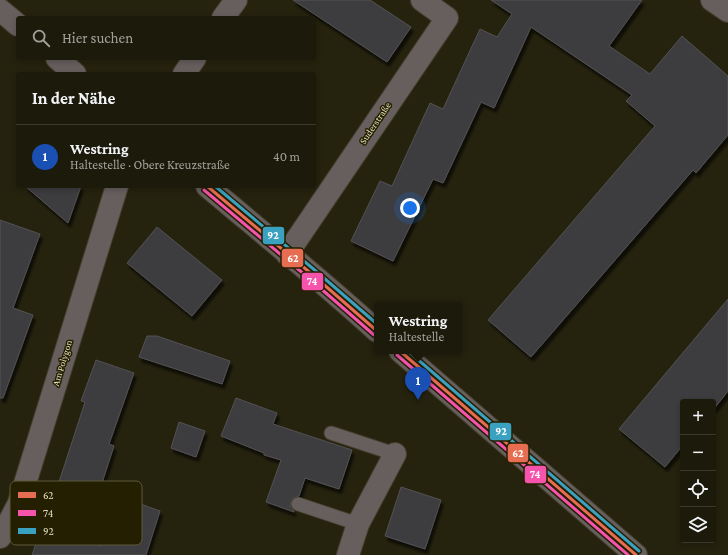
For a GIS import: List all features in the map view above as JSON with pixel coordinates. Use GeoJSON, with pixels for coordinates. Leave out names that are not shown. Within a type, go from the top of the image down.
{"type":"FeatureCollection","features":[{"type":"Feature","properties":{"kind":"street"},"geometry":{"type":"LineString","coordinates":[[225,16],[236,0]]}},
{"type":"Feature","properties":{"kind":"street","name":"Suderstraße"},"geometry":{"type":"LineString","coordinates":[[287,254],[447,18],[422,0]]}},
{"type":"Feature","properties":{"kind":"street"},"geometry":{"type":"LineString","coordinates":[[712,0],[728,11]]}},
{"type":"Feature","properties":{"kind":"street"},"geometry":{"type":"LineString","coordinates":[[0,10],[16,24]]}},
{"type":"Feature","properties":{"kind":"street"},"geometry":{"type":"LineString","coordinates":[[58,60],[74,72]]}},
{"type":"Feature","properties":{"kind":"street"},"geometry":{"type":"LineString","coordinates":[[185,72],[194,60]]}},
{"type":"Feature","properties":{"kind":"street","name":"Am Polygon"},"geometry":{"type":"LineString","coordinates":[[26,481],[116,188]]}},
{"type":"Feature","properties":{"kind":"street"},"geometry":{"type":"LineString","coordinates":[[209,188],[374,327]]}},
{"type":"Feature","properties":{"kind":"street"},"geometry":{"type":"LineString","coordinates":[[403,354],[636,555]]}},
{"type":"Feature","properties":{"kind":"street"},"geometry":{"type":"LineString","coordinates":[[348,555],[358,524],[395,454]]}},
{"type":"Feature","properties":{"kind":"street","name":"Am Polygon"},"geometry":{"type":"LineString","coordinates":[[0,537],[10,520]]}},
{"type":"Feature","properties":{"kind":"lane"},"geometry":{"type":"LineString","coordinates":[[331,433],[395,454]]}},
{"type":"Feature","properties":{"kind":"lane"},"geometry":{"type":"LineString","coordinates":[[298,504],[358,524]]}},
{"type":"Feature","properties":{"kind":"building"},"geometry":{"type":"Polygon","coordinates":[[[293,0],[370,0],[411,27],[387,62],[293,0]]]}},
{"type":"Feature","properties":{"kind":"building"},"geometry":{"type":"Polygon","coordinates":[[[491,0],[642,0],[609,46],[650,74],[682,36],[728,76],[728,135],[696,173],[693,170],[531,357],[488,320],[655,126],[626,101],[632,95],[531,27],[494,108],[481,102],[443,183],[433,179],[393,261],[351,241],[380,181],[392,186],[430,103],[443,109],[480,29],[497,37],[512,14],[491,0]]]}},
{"type":"Feature","properties":{"kind":"building"},"geometry":{"type":"Polygon","coordinates":[[[27,188],[80,188],[68,223],[27,188]]]}},
{"type":"Feature","properties":{"kind":"building"},"geometry":{"type":"Polygon","coordinates":[[[0,220],[40,234],[13,308],[33,315],[3,398],[0,398],[0,220]]]}},
{"type":"Feature","properties":{"kind":"building"},"geometry":{"type":"Polygon","coordinates":[[[157,227],[222,280],[192,316],[127,263],[157,227]]]}},
{"type":"Feature","properties":{"kind":"building"},"geometry":{"type":"Polygon","coordinates":[[[728,299],[728,391],[716,406],[716,399],[680,399],[680,449],[665,467],[619,429],[728,299]]]}},
{"type":"Feature","properties":{"kind":"building"},"geometry":{"type":"Polygon","coordinates":[[[147,336],[157,336],[230,361],[222,384],[139,357],[147,336]]]}},
{"type":"Feature","properties":{"kind":"building"},"geometry":{"type":"Polygon","coordinates":[[[96,360],[134,373],[109,444],[114,446],[103,481],[59,481],[85,402],[81,401],[96,360]]]}},
{"type":"Feature","properties":{"kind":"building"},"geometry":{"type":"Polygon","coordinates":[[[236,398],[277,413],[273,424],[352,450],[339,489],[305,478],[299,496],[293,498],[291,501],[290,506],[294,512],[266,502],[281,460],[264,455],[264,453],[221,436],[236,398]]]}},
{"type":"Feature","properties":{"kind":"building"},"geometry":{"type":"Polygon","coordinates":[[[179,422],[205,431],[196,457],[171,448],[179,422]]]}},
{"type":"Feature","properties":{"kind":"building"},"geometry":{"type":"Polygon","coordinates":[[[401,487],[441,500],[425,549],[385,536],[401,487]]]}},
{"type":"Feature","properties":{"kind":"building"},"geometry":{"type":"Polygon","coordinates":[[[142,505],[160,511],[146,555],[32,555],[35,545],[142,545],[142,505]]]}},
{"type":"Feature","properties":{"kind":"transit line","name":"62"},"geometry":{"type":"LineString","coordinates":[[209,188],[374,328]]}},
{"type":"Feature","properties":{"kind":"transit line","name":"92"},"geometry":{"type":"LineString","coordinates":[[217,188],[374,321]]}},
{"type":"Feature","properties":{"kind":"transit line","name":"74"},"geometry":{"type":"LineString","coordinates":[[204,190],[374,335]]}},
{"type":"Feature","properties":{"kind":"transit line","name":"62"},"geometry":{"type":"LineString","coordinates":[[403,354],[636,555]]}},
{"type":"Feature","properties":{"kind":"transit line","name":"92"},"geometry":{"type":"LineString","coordinates":[[411,354],[639,551]]}},
{"type":"Feature","properties":{"kind":"transit line","name":"74"},"geometry":{"type":"LineString","coordinates":[[397,355],[628,555]]}},
{"type":"Feature","properties":{"kind":"place","name":"Westring"},"geometry":{"type":"Point","coordinates":[418,400]}}]}
